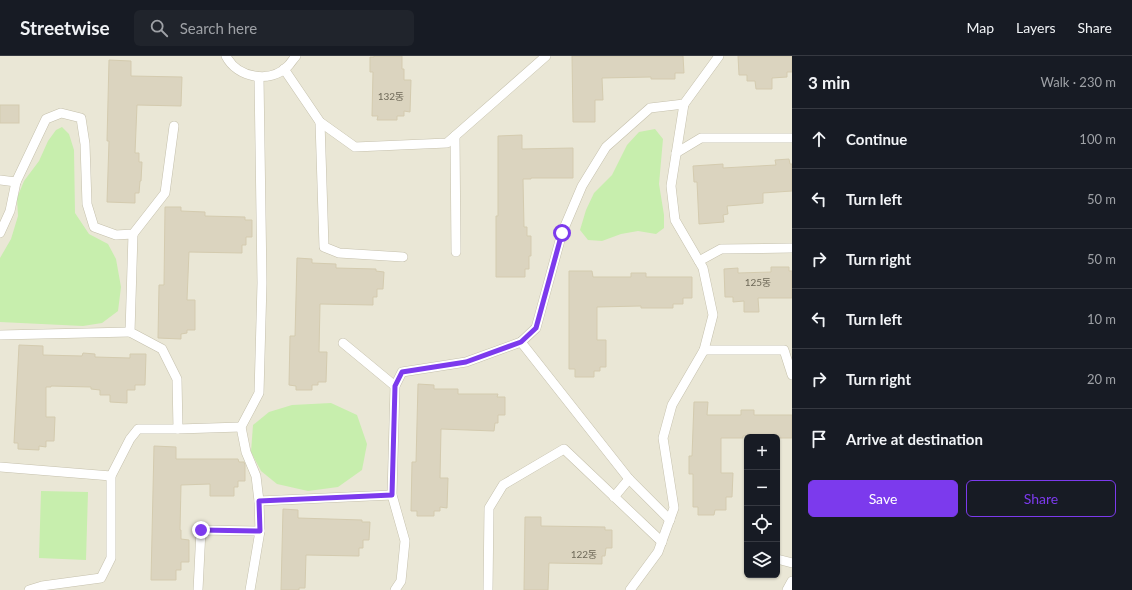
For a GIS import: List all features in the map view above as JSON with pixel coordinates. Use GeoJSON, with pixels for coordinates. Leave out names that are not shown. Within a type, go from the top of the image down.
{"type":"FeatureCollection","features":[{"type":"Feature","properties":{"kind":"lane"},"geometry":{"type":"LineString","coordinates":[[226,56],[238,70],[250,76],[263,77],[276,74],[284,69],[296,56]]}},
{"type":"Feature","properties":{"kind":"lane"},"geometry":{"type":"LineString","coordinates":[[284,69],[320,122],[355,147],[447,143],[546,56]]}},
{"type":"Feature","properties":{"kind":"lane"},"geometry":{"type":"LineString","coordinates":[[630,590],[658,552],[674,508],[663,438],[672,405],[704,350],[713,315],[703,268],[675,220],[671,186],[684,104],[718,56]]}},
{"type":"Feature","properties":{"kind":"lane"},"geometry":{"type":"LineString","coordinates":[[250,590],[260,531],[259,501],[256,476],[246,452],[241,427],[259,393],[262,283],[258,76]]}},
{"type":"Feature","properties":{"kind":"lane"},"geometry":{"type":"LineString","coordinates":[[395,590],[401,581],[405,541],[392,495],[395,386],[402,372],[466,362],[521,342],[536,328],[562,233],[582,186],[606,147],[650,108],[684,104]]}},
{"type":"Feature","properties":{"kind":"lane"},"geometry":{"type":"LineString","coordinates":[[0,233],[10,211],[16,182],[46,119],[61,113],[81,118],[86,144],[87,204],[94,227],[116,235],[132,234]]}},
{"type":"Feature","properties":{"kind":"lane"},"geometry":{"type":"LineString","coordinates":[[320,122],[324,247],[339,253],[403,257]]}},
{"type":"Feature","properties":{"kind":"lane"},"geometry":{"type":"LineString","coordinates":[[130,332],[132,234],[165,193],[174,126]]}},
{"type":"Feature","properties":{"kind":"lane"},"geometry":{"type":"LineString","coordinates":[[455,136],[456,252]]}},
{"type":"Feature","properties":{"kind":"lane"},"geometry":{"type":"LineString","coordinates":[[676,153],[702,138],[792,138]]}},
{"type":"Feature","properties":{"kind":"lane"},"geometry":{"type":"LineString","coordinates":[[0,180],[16,182]]}},
{"type":"Feature","properties":{"kind":"lane"},"geometry":{"type":"LineString","coordinates":[[699,261],[721,249],[792,248]]}},
{"type":"Feature","properties":{"kind":"lane"},"geometry":{"type":"LineString","coordinates":[[0,335],[130,332],[162,349],[177,379],[178,429]]}},
{"type":"Feature","properties":{"kind":"lane"},"geometry":{"type":"LineString","coordinates":[[521,342],[629,479],[670,520]]}},
{"type":"Feature","properties":{"kind":"lane"},"geometry":{"type":"LineString","coordinates":[[343,343],[395,386]]}},
{"type":"Feature","properties":{"kind":"lane"},"geometry":{"type":"LineString","coordinates":[[704,350],[784,350],[792,375]]}},
{"type":"Feature","properties":{"kind":"lane"},"geometry":{"type":"LineString","coordinates":[[29,590],[42,586],[101,578],[110,558],[111,476],[130,439],[138,429],[241,427]]}},
{"type":"Feature","properties":{"kind":"lane"},"geometry":{"type":"LineString","coordinates":[[488,590],[488,508],[503,485],[564,449],[662,542]]}},
{"type":"Feature","properties":{"kind":"lane"},"geometry":{"type":"LineString","coordinates":[[0,467],[111,476]]}},
{"type":"Feature","properties":{"kind":"lane"},"geometry":{"type":"LineString","coordinates":[[614,497],[629,479]]}},
{"type":"Feature","properties":{"kind":"lane"},"geometry":{"type":"LineString","coordinates":[[259,501],[392,495]]}},
{"type":"Feature","properties":{"kind":"lane"},"geometry":{"type":"LineString","coordinates":[[198,590],[201,530],[260,531]]}},
{"type":"Feature","properties":{"kind":"lane"},"geometry":{"type":"LineString","coordinates":[[780,560],[792,563]]}},
{"type":"Feature","properties":{"kind":"lane"},"geometry":{"type":"LineString","coordinates":[[787,590],[792,581]]}},
{"type":"Feature","properties":{"kind":"shaded area"},"geometry":{"type":"Polygon","coordinates":[[[0,56],[792,56],[792,590],[0,590],[0,56]]]}},
{"type":"Feature","properties":{"kind":"green space"},"geometry":{"type":"Polygon","coordinates":[[[62,127],[69,134],[74,150],[75,213],[89,234],[108,244],[116,259],[121,287],[118,311],[102,323],[83,326],[0,322],[0,258],[11,239],[18,216],[17,198],[24,181],[39,161],[48,141],[56,130],[62,127]]]}},
{"type":"Feature","properties":{"kind":"green space"},"geometry":{"type":"Polygon","coordinates":[[[655,129],[663,139],[659,184],[664,215],[664,228],[656,234],[638,231],[621,234],[602,241],[588,240],[580,230],[586,210],[594,193],[612,175],[627,145],[639,132],[655,129]]]}},
{"type":"Feature","properties":{"kind":"green space"},"geometry":{"type":"Polygon","coordinates":[[[331,403],[357,415],[367,444],[362,470],[338,487],[308,491],[277,484],[261,471],[251,452],[253,425],[269,412],[292,405],[331,403]]]}},
{"type":"Feature","properties":{"kind":"green space"},"geometry":{"type":"Polygon","coordinates":[[[41,491],[88,492],[86,560],[39,558],[41,491]]]}},
{"type":"Feature","properties":{"kind":"building"},"geometry":{"type":"Polygon","coordinates":[[[402,56],[404,80],[411,80],[410,112],[404,111],[404,116],[397,116],[397,120],[377,120],[378,116],[372,116],[373,72],[370,72],[370,57],[402,56]]]}},
{"type":"Feature","properties":{"kind":"building"},"geometry":{"type":"Polygon","coordinates":[[[572,56],[683,56],[684,73],[675,73],[675,79],[651,79],[651,77],[602,78],[603,100],[595,100],[595,122],[573,122],[572,56]]]}},
{"type":"Feature","properties":{"kind":"building"},"geometry":{"type":"Polygon","coordinates":[[[738,56],[792,56],[792,72],[787,72],[787,77],[772,78],[772,89],[756,89],[755,81],[747,81],[747,75],[739,75],[738,56]]]}},
{"type":"Feature","properties":{"kind":"building"},"geometry":{"type":"Polygon","coordinates":[[[109,60],[131,61],[131,76],[182,77],[181,106],[137,105],[135,153],[139,153],[139,162],[142,162],[139,193],[135,193],[135,203],[107,202],[109,60]]]}},
{"type":"Feature","properties":{"kind":"building"},"geometry":{"type":"Polygon","coordinates":[[[0,105],[19,105],[19,123],[0,123],[0,105]]]}},
{"type":"Feature","properties":{"kind":"building"},"geometry":{"type":"Polygon","coordinates":[[[522,135],[522,149],[573,148],[573,178],[523,179],[524,227],[527,227],[527,236],[531,236],[531,256],[529,256],[529,269],[525,269],[525,277],[496,277],[498,136],[522,135]]]}},
{"type":"Feature","properties":{"kind":"building"},"geometry":{"type":"Polygon","coordinates":[[[789,159],[790,164],[792,164],[792,191],[763,193],[763,203],[727,206],[728,214],[723,215],[724,222],[699,224],[697,182],[694,182],[693,166],[723,164],[723,168],[776,165],[775,160],[789,159]]]}},
{"type":"Feature","properties":{"kind":"building"},"geometry":{"type":"Polygon","coordinates":[[[165,207],[181,207],[181,211],[205,212],[205,216],[245,217],[245,220],[252,220],[252,237],[246,237],[246,245],[242,245],[242,253],[189,252],[187,300],[195,300],[195,330],[187,330],[187,333],[181,334],[181,339],[158,338],[159,285],[164,285],[165,207]]]}},
{"type":"Feature","properties":{"kind":"building"},"geometry":{"type":"Polygon","coordinates":[[[297,258],[312,259],[312,263],[336,264],[336,268],[376,269],[376,271],[384,272],[383,289],[377,289],[377,297],[373,297],[373,305],[320,304],[319,352],[327,352],[326,382],[318,382],[318,385],[312,385],[312,390],[296,390],[296,386],[289,385],[290,336],[295,336],[297,258]]]}},
{"type":"Feature","properties":{"kind":"building"},"geometry":{"type":"Polygon","coordinates":[[[771,267],[789,267],[789,271],[792,271],[792,298],[758,298],[759,312],[744,312],[744,301],[733,302],[733,297],[725,297],[724,269],[738,268],[738,273],[771,272],[771,267]]]}},
{"type":"Feature","properties":{"kind":"building"},"geometry":{"type":"Polygon","coordinates":[[[569,271],[592,271],[593,277],[631,277],[631,273],[646,273],[646,277],[692,277],[692,298],[683,298],[683,304],[673,304],[673,308],[641,308],[641,306],[597,307],[597,340],[606,340],[606,367],[600,367],[600,371],[594,371],[594,377],[575,377],[575,369],[569,369],[569,271]]]}},
{"type":"Feature","properties":{"kind":"building"},"geometry":{"type":"Polygon","coordinates":[[[19,345],[43,346],[43,355],[82,356],[83,353],[95,354],[95,357],[130,358],[130,354],[146,354],[145,385],[135,385],[135,390],[127,390],[127,403],[110,402],[110,395],[100,395],[100,390],[91,389],[91,387],[46,387],[46,417],[55,417],[54,441],[46,441],[46,447],[39,446],[39,450],[18,449],[18,443],[14,443],[19,345]]]}},
{"type":"Feature","properties":{"kind":"building"},"geometry":{"type":"Polygon","coordinates":[[[418,384],[434,385],[434,389],[458,389],[458,394],[498,394],[497,397],[505,397],[505,415],[498,415],[498,423],[495,423],[494,431],[441,429],[440,478],[448,478],[447,508],[440,507],[440,511],[434,511],[434,516],[417,516],[417,511],[411,511],[412,462],[416,462],[418,384]]]}},
{"type":"Feature","properties":{"kind":"building"},"geometry":{"type":"Polygon","coordinates":[[[694,402],[708,402],[707,415],[741,415],[741,410],[754,410],[754,415],[792,415],[792,438],[780,438],[780,434],[744,434],[743,438],[721,438],[721,473],[733,473],[732,497],[726,497],[726,510],[715,510],[714,515],[698,515],[698,507],[693,507],[693,474],[689,474],[689,456],[692,456],[694,402]]]}},
{"type":"Feature","properties":{"kind":"building"},"geometry":{"type":"Polygon","coordinates":[[[154,446],[176,447],[176,459],[238,459],[239,462],[244,462],[245,465],[245,481],[238,481],[238,487],[234,487],[234,496],[210,496],[210,484],[181,485],[180,530],[181,539],[189,540],[189,562],[181,562],[181,570],[176,570],[176,580],[151,580],[154,446]]]}},
{"type":"Feature","properties":{"kind":"building"},"geometry":{"type":"Polygon","coordinates":[[[283,509],[298,510],[298,518],[362,520],[362,522],[370,522],[369,540],[363,540],[363,548],[359,548],[359,556],[306,555],[305,588],[299,588],[299,590],[281,590],[283,509]]]}},
{"type":"Feature","properties":{"kind":"building"},"geometry":{"type":"Polygon","coordinates":[[[525,517],[541,517],[541,526],[605,527],[605,530],[612,530],[612,548],[606,548],[605,556],[602,556],[602,564],[549,563],[548,590],[524,590],[525,517]]]}},
{"type":"Feature","properties":{"kind":"route"},"geometry":{"type":"LineString","coordinates":[[201,530],[260,531],[259,501],[392,495],[395,386],[402,372],[466,362],[521,342],[536,328],[562,233]]}}]}
